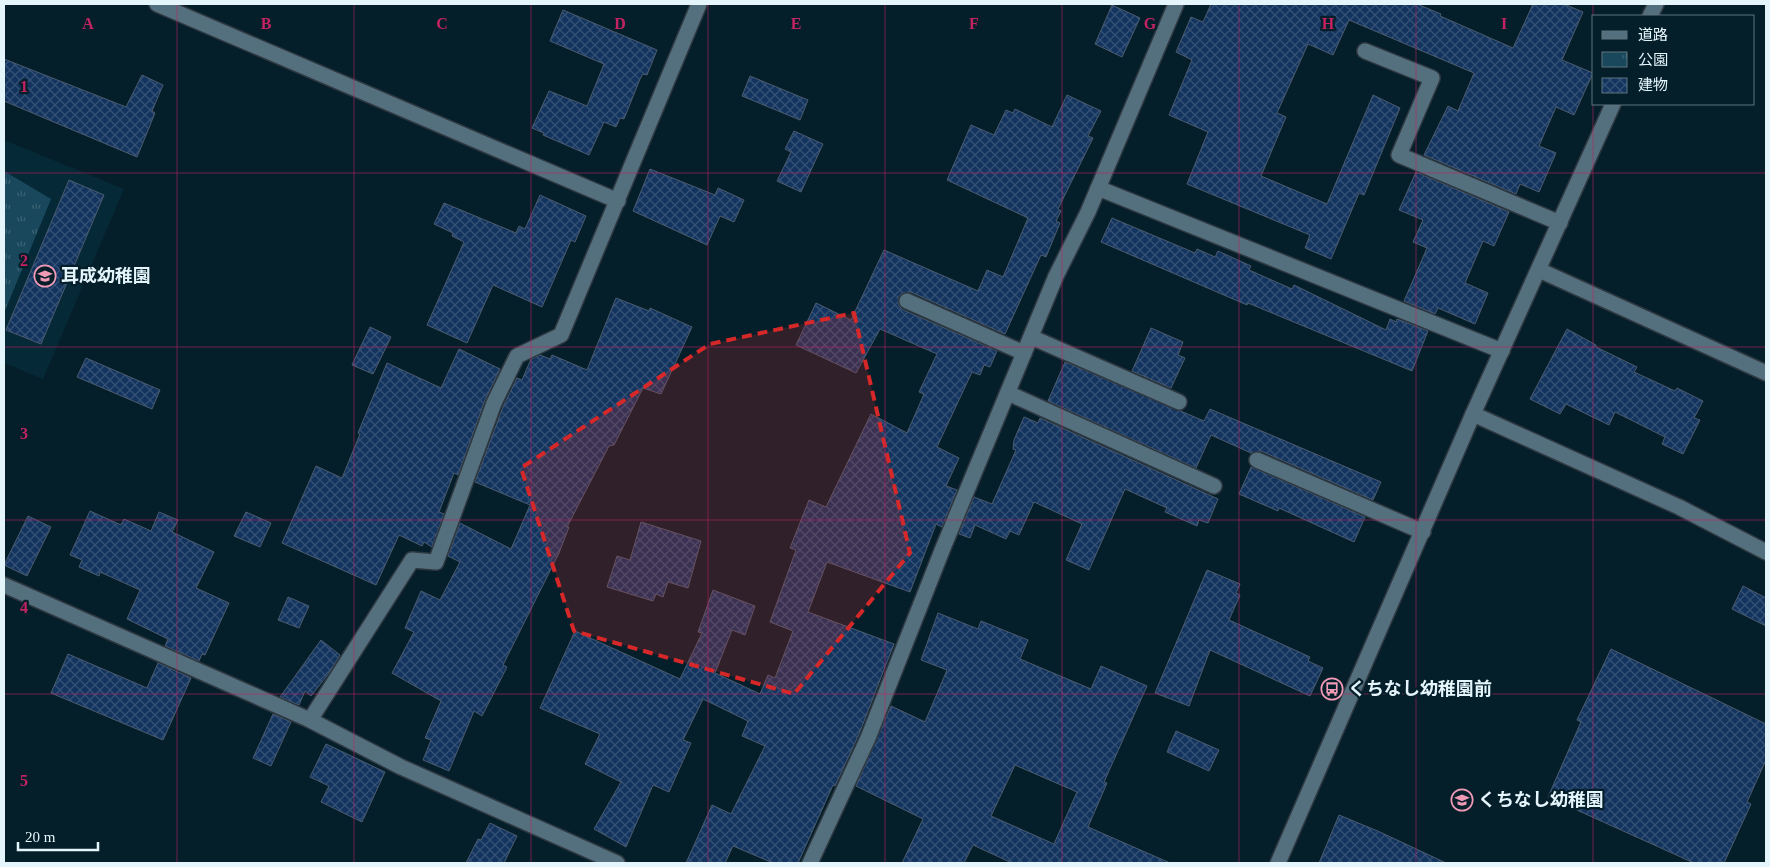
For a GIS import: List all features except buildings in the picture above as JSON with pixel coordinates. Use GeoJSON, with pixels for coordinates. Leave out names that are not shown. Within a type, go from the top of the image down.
{"type":"FeatureCollection","features":[{"type":"Feature","properties":{"kind":"street"},"geometry":{"type":"LineString","coordinates":[[157,4],[618,201]]}},
{"type":"Feature","properties":{"kind":"street"},"geometry":{"type":"LineString","coordinates":[[310,720],[412,560],[436,562],[494,403],[517,356],[561,335],[699,4]]}},
{"type":"Feature","properties":{"kind":"street"},"geometry":{"type":"LineString","coordinates":[[810,863],[868,738],[1056,276],[1098,188],[1176,4]]}},
{"type":"Feature","properties":{"kind":"street"},"geometry":{"type":"LineString","coordinates":[[1365,51],[1432,78],[1399,155],[1560,222]]}},
{"type":"Feature","properties":{"kind":"street"},"geometry":{"type":"LineString","coordinates":[[1278,863],[1473,414],[1613,105]]}},
{"type":"Feature","properties":{"kind":"street"},"geometry":{"type":"LineString","coordinates":[[1098,188],[1502,351]]}},
{"type":"Feature","properties":{"kind":"street"},"geometry":{"type":"LineString","coordinates":[[1539,270],[1766,372]]}},
{"type":"Feature","properties":{"kind":"street"},"geometry":{"type":"LineString","coordinates":[[907,301],[1024,353]]}},
{"type":"Feature","properties":{"kind":"street"},"geometry":{"type":"LineString","coordinates":[[1031,337],[1179,402]]}},
{"type":"Feature","properties":{"kind":"street"},"geometry":{"type":"LineString","coordinates":[[1008,393],[1214,486]]}},
{"type":"Feature","properties":{"kind":"street"},"geometry":{"type":"LineString","coordinates":[[1473,414],[1679,508],[1766,552]]}},
{"type":"Feature","properties":{"kind":"street"},"geometry":{"type":"LineString","coordinates":[[1257,460],[1422,532]]}},
{"type":"Feature","properties":{"kind":"street"},"geometry":{"type":"LineString","coordinates":[[4,584],[310,720],[401,767],[616,863]]}},
{"type":"Feature","properties":{"kind":"highlighted area"},"geometry":{"type":"Polygon","coordinates":[[[854,313],[910,553],[794,694],[574,631],[521,468],[710,344],[854,313]]]}},
{"type":"Feature","properties":{"kind":"shaded area","name":"耳成幼稚園"},"geometry":{"type":"Polygon","coordinates":[[[4,140],[124,189],[43,379],[4,363],[4,140]]]}},
{"type":"Feature","properties":{"kind":"green space"},"geometry":{"type":"Polygon","coordinates":[[[4,171],[51,199],[4,313],[4,171]]]}},
{"type":"Feature","properties":{"kind":"place","name":"耳成幼稚園"},"geometry":{"type":"Point","coordinates":[45,276]}},
{"type":"Feature","properties":{"kind":"place","name":"くちなし幼稚園前"},"geometry":{"type":"Point","coordinates":[1332,689]}},
{"type":"Feature","properties":{"kind":"place","name":"くちなし幼稚園"},"geometry":{"type":"Point","coordinates":[1462,800]}}]}
